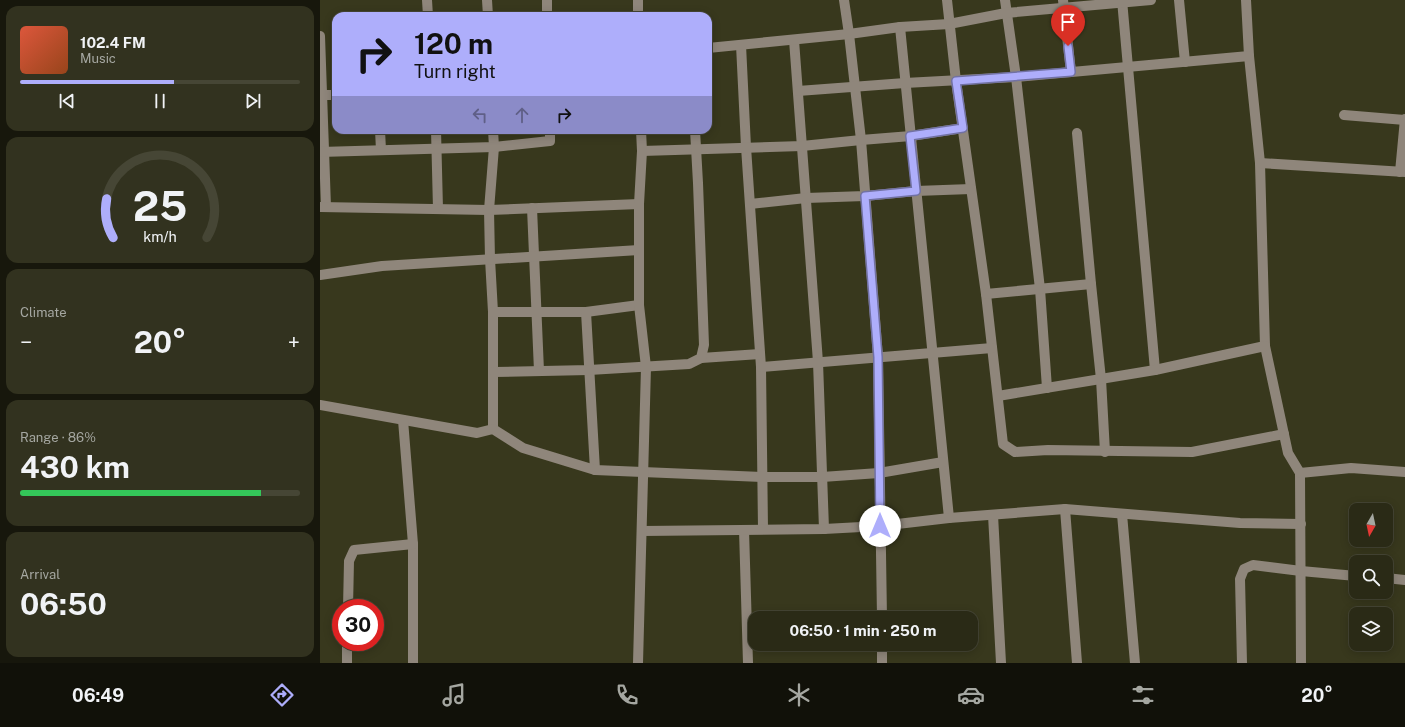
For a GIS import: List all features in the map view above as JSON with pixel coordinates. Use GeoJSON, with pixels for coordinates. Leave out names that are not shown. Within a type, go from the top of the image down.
{"type":"FeatureCollection","features":[{"type":"Feature","properties":{"kind":"street"},"geometry":{"type":"LineString","coordinates":[[427,0],[428,12]]}},
{"type":"Feature","properties":{"kind":"street"},"geometry":{"type":"LineString","coordinates":[[487,0],[488,12]]}},
{"type":"Feature","properties":{"kind":"street"},"geometry":{"type":"LineString","coordinates":[[546,0],[547,12]]}},
{"type":"Feature","properties":{"kind":"street"},"geometry":{"type":"LineString","coordinates":[[638,0],[638,12]]}},
{"type":"Feature","properties":{"kind":"street"},"geometry":{"type":"LineString","coordinates":[[844,0],[861,140],[878,357],[882,611]]}},
{"type":"Feature","properties":{"kind":"street"},"geometry":{"type":"LineString","coordinates":[[947,0],[956,81],[986,294],[1003,444],[1015,452],[1048,450],[1105,452],[1192,452],[1284,434]]}},
{"type":"Feature","properties":{"kind":"street"},"geometry":{"type":"LineString","coordinates":[[1004,0],[1016,77],[1040,289],[1047,388]]}},
{"type":"Feature","properties":{"kind":"street"},"geometry":{"type":"LineString","coordinates":[[712,48],[849,34],[900,27],[949,24],[1063,4],[1152,0]]}},
{"type":"Feature","properties":{"kind":"street"},"geometry":{"type":"LineString","coordinates":[[1179,0],[1186,62]]}},
{"type":"Feature","properties":{"kind":"street"},"geometry":{"type":"LineString","coordinates":[[1246,0],[1249,56],[1260,163],[1265,346],[1288,453],[1300,474],[1301,663]]}},
{"type":"Feature","properties":{"kind":"street"},"geometry":{"type":"LineString","coordinates":[[1122,1],[1155,370]]}},
{"type":"Feature","properties":{"kind":"street"},"geometry":{"type":"LineString","coordinates":[[1063,4],[1071,72]]}},
{"type":"Feature","properties":{"kind":"street"},"geometry":{"type":"LineString","coordinates":[[900,27],[949,518]]}},
{"type":"Feature","properties":{"kind":"street"},"geometry":{"type":"LineString","coordinates":[[320,36],[323,207],[489,210],[639,204]]}},
{"type":"Feature","properties":{"kind":"street"},"geometry":{"type":"LineString","coordinates":[[794,40],[818,362],[824,529]]}},
{"type":"Feature","properties":{"kind":"street"},"geometry":{"type":"LineString","coordinates":[[741,45],[746,148],[761,367],[763,529]]}},
{"type":"Feature","properties":{"kind":"street"},"geometry":{"type":"LineString","coordinates":[[798,92],[905,83],[1016,77],[1249,56]]}},
{"type":"Feature","properties":{"kind":"street"},"geometry":{"type":"LineString","coordinates":[[321,95],[332,95]]}},
{"type":"Feature","properties":{"kind":"street"},"geometry":{"type":"LineString","coordinates":[[1260,163],[1402,172],[1405,120],[1344,115]]}},
{"type":"Feature","properties":{"kind":"street"},"geometry":{"type":"LineString","coordinates":[[642,151],[802,146],[910,136],[963,128]]}},
{"type":"Feature","properties":{"kind":"street"},"geometry":{"type":"LineString","coordinates":[[1077,133],[1101,379],[1105,452]]}},
{"type":"Feature","properties":{"kind":"street"},"geometry":{"type":"LineString","coordinates":[[380,134],[381,150]]}},
{"type":"Feature","properties":{"kind":"street"},"geometry":{"type":"LineString","coordinates":[[436,134],[438,209]]}},
{"type":"Feature","properties":{"kind":"street"},"geometry":{"type":"LineString","coordinates":[[493,134],[494,147],[489,210],[493,312],[493,429]]}},
{"type":"Feature","properties":{"kind":"street"},"geometry":{"type":"LineString","coordinates":[[322,152],[494,147],[550,141],[550,134]]}},
{"type":"Feature","properties":{"kind":"street"},"geometry":{"type":"LineString","coordinates":[[638,663],[646,367],[639,305],[639,204],[642,151],[641,134]]}},
{"type":"Feature","properties":{"kind":"street"},"geometry":{"type":"LineString","coordinates":[[695,134],[704,345],[702,358]]}},
{"type":"Feature","properties":{"kind":"street"},"geometry":{"type":"LineString","coordinates":[[750,204],[806,198],[865,196],[916,191],[971,189]]}},
{"type":"Feature","properties":{"kind":"street"},"geometry":{"type":"LineString","coordinates":[[532,208],[539,371]]}},
{"type":"Feature","properties":{"kind":"street"},"geometry":{"type":"LineString","coordinates":[[320,275],[382,266],[639,250]]}},
{"type":"Feature","properties":{"kind":"street"},"geometry":{"type":"LineString","coordinates":[[986,294],[1091,284]]}},
{"type":"Feature","properties":{"kind":"street"},"geometry":{"type":"LineString","coordinates":[[493,312],[586,312],[639,305]]}},
{"type":"Feature","properties":{"kind":"street"},"geometry":{"type":"LineString","coordinates":[[586,312],[594,470]]}},
{"type":"Feature","properties":{"kind":"street"},"geometry":{"type":"LineString","coordinates":[[998,396],[1155,370],[1265,346]]}},
{"type":"Feature","properties":{"kind":"street"},"geometry":{"type":"LineString","coordinates":[[761,367],[992,348]]}},
{"type":"Feature","properties":{"kind":"street"},"geometry":{"type":"LineString","coordinates":[[494,372],[646,367],[689,364],[702,358],[760,354]]}},
{"type":"Feature","properties":{"kind":"street"},"geometry":{"type":"LineString","coordinates":[[320,405],[477,432],[493,429],[523,448],[594,470],[762,477],[822,476],[879,473],[943,462]]}},
{"type":"Feature","properties":{"kind":"street"},"geometry":{"type":"LineString","coordinates":[[403,420],[413,544],[413,663]]}},
{"type":"Feature","properties":{"kind":"street"},"geometry":{"type":"LineString","coordinates":[[1300,474],[1351,468],[1405,472]]}},
{"type":"Feature","properties":{"kind":"street"},"geometry":{"type":"LineString","coordinates":[[642,531],[824,529],[880,526],[949,518],[1065,509],[1240,523],[1301,524]]}},
{"type":"Feature","properties":{"kind":"street"},"geometry":{"type":"LineString","coordinates":[[1065,509],[1076,663]]}},
{"type":"Feature","properties":{"kind":"street"},"geometry":{"type":"LineString","coordinates":[[1122,514],[1135,663]]}},
{"type":"Feature","properties":{"kind":"street"},"geometry":{"type":"LineString","coordinates":[[993,515],[1001,663]]}},
{"type":"Feature","properties":{"kind":"street"},"geometry":{"type":"LineString","coordinates":[[744,530],[748,663]]}},
{"type":"Feature","properties":{"kind":"street"},"geometry":{"type":"LineString","coordinates":[[348,599],[349,561],[354,550],[413,544]]}},
{"type":"Feature","properties":{"kind":"street"},"geometry":{"type":"LineString","coordinates":[[1242,663],[1240,579],[1244,569],[1253,565],[1349,575]]}},
{"type":"Feature","properties":{"kind":"street"},"geometry":{"type":"LineString","coordinates":[[1393,579],[1405,580]]}},
{"type":"Feature","properties":{"kind":"street"},"geometry":{"type":"LineString","coordinates":[[347,651],[347,663]]}},
{"type":"Feature","properties":{"kind":"street"},"geometry":{"type":"LineString","coordinates":[[882,651],[882,663]]}},
{"type":"Feature","properties":{"kind":"route"},"geometry":{"type":"LineString","coordinates":[[880,526],[878,357],[865,196],[916,191],[910,136],[963,128],[956,81],[1071,72],[1068,46]]}}]}
